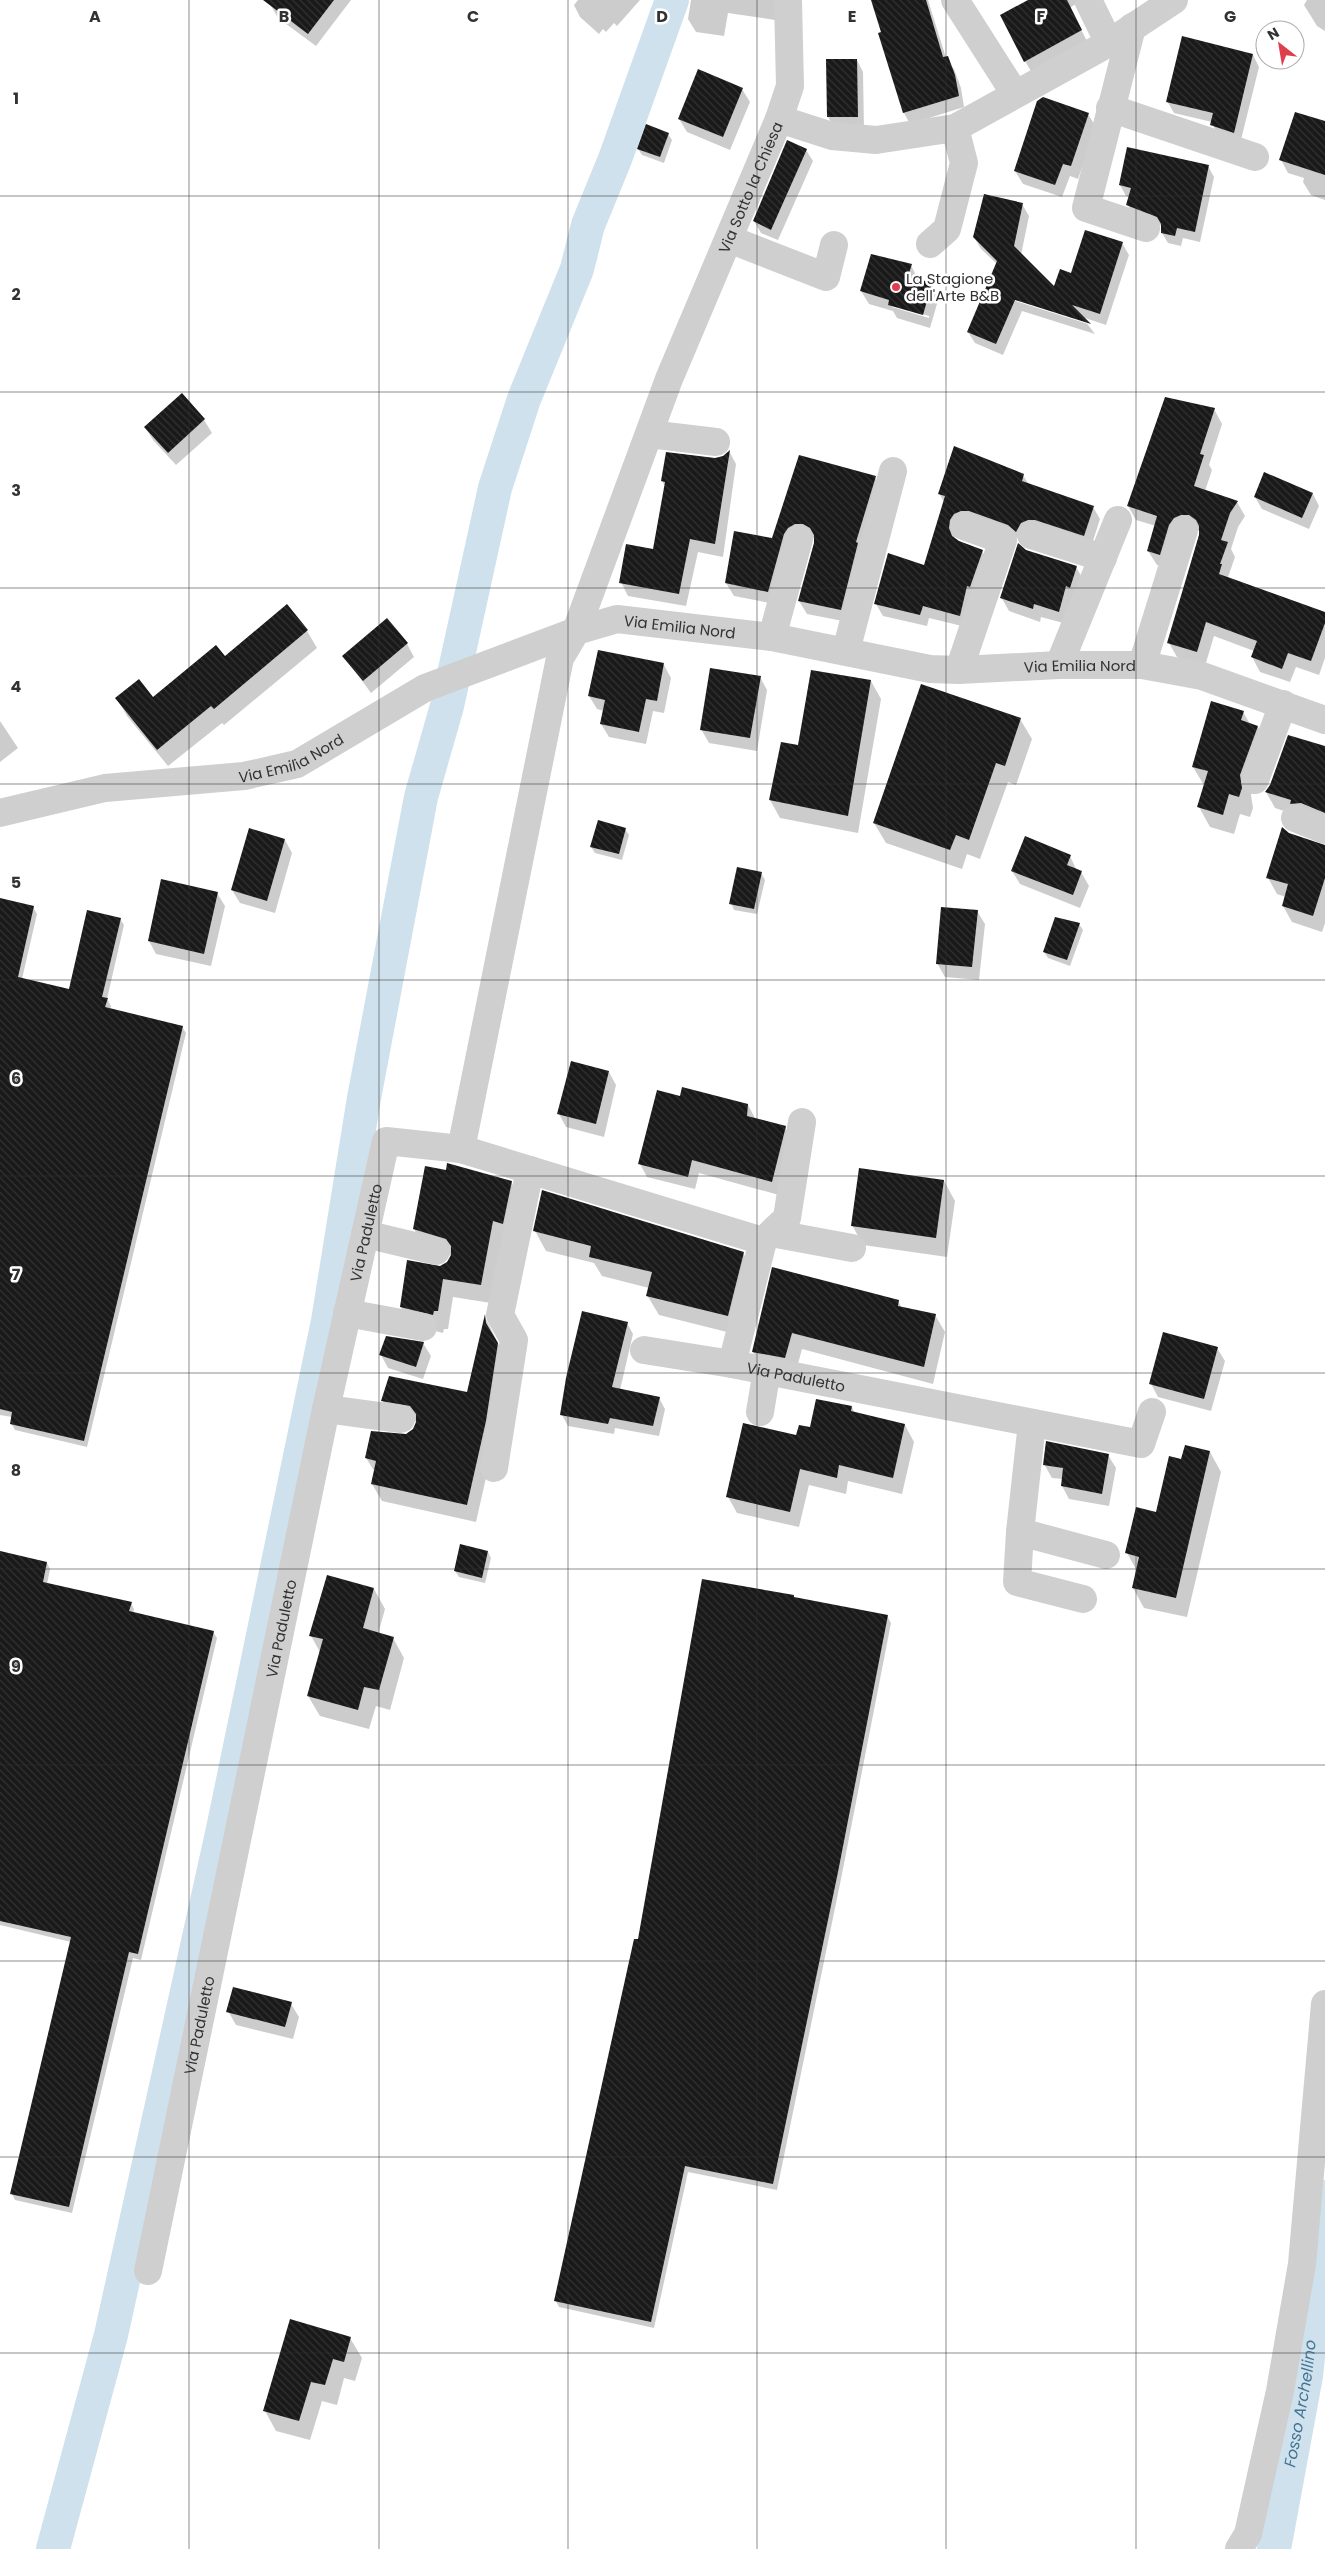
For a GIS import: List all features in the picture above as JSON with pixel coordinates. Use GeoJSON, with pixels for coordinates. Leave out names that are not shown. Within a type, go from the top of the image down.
{"type":"FeatureCollection","features":[{"type":"Feature","properties":{"kind":"street"},"geometry":{"type":"LineString","coordinates":[[779,120],[790,86],[788,0]]}},
{"type":"Feature","properties":{"kind":"street"},"geometry":{"type":"LineString","coordinates":[[955,0],[1015,94]]}},
{"type":"Feature","properties":{"kind":"street"},"geometry":{"type":"LineString","coordinates":[[1088,0],[1109,43]]}},
{"type":"Feature","properties":{"kind":"street","name":"Via Sotto la Chiesa"},"geometry":{"type":"LineString","coordinates":[[461,1149],[560,658],[576,631],[669,379],[779,120],[832,136],[876,140],[955,128],[1109,43],[1174,0]]}},
{"type":"Feature","properties":{"kind":"street"},"geometry":{"type":"LineString","coordinates":[[1132,27],[1086,208],[1146,228]]}},
{"type":"Feature","properties":{"kind":"street"},"geometry":{"type":"LineString","coordinates":[[1110,108],[1255,157]]}},
{"type":"Feature","properties":{"kind":"street"},"geometry":{"type":"LineString","coordinates":[[930,244],[947,229],[964,163],[955,128]]}},
{"type":"Feature","properties":{"kind":"street"},"geometry":{"type":"LineString","coordinates":[[729,240],[826,277],[834,245]]}},
{"type":"Feature","properties":{"kind":"street"},"geometry":{"type":"LineString","coordinates":[[649,434],[716,442]]}},
{"type":"Feature","properties":{"kind":"street"},"geometry":{"type":"LineString","coordinates":[[846,651],[893,471]]}},
{"type":"Feature","properties":{"kind":"street"},"geometry":{"type":"LineString","coordinates":[[1059,665],[1118,520]]}},
{"type":"Feature","properties":{"kind":"street"},"geometry":{"type":"LineString","coordinates":[[960,670],[1004,540],[964,526]]}},
{"type":"Feature","properties":{"kind":"street"},"geometry":{"type":"LineString","coordinates":[[1142,666],[1184,530]]}},
{"type":"Feature","properties":{"kind":"street"},"geometry":{"type":"LineString","coordinates":[[1031,535],[1103,558]]}},
{"type":"Feature","properties":{"kind":"street"},"geometry":{"type":"LineString","coordinates":[[772,636],[799,540]]}},
{"type":"Feature","properties":{"kind":"street","name":"Via Emilia Nord"},"geometry":{"type":"LineString","coordinates":[[0,814],[105,788],[244,776],[296,764],[425,688],[576,631],[617,619],[772,636],[930,669],[960,670],[1059,665],[1142,666],[1202,676],[1283,704],[1323,715]]}},
{"type":"Feature","properties":{"kind":"street"},"geometry":{"type":"LineString","coordinates":[[1255,780],[1283,704]]}},
{"type":"Feature","properties":{"kind":"street"},"geometry":{"type":"LineString","coordinates":[[1295,818],[1325,830]]}},
{"type":"Feature","properties":{"kind":"street"},"geometry":{"type":"LineString","coordinates":[[770,1235],[787,1218],[802,1122]]}},
{"type":"Feature","properties":{"kind":"street","name":"Via Paduletto"},"geometry":{"type":"LineString","coordinates":[[148,2271],[326,1409],[386,1141],[461,1149],[530,1170],[770,1235],[732,1364],[1141,1444],[1152,1412]]}},
{"type":"Feature","properties":{"kind":"street"},"geometry":{"type":"LineString","coordinates":[[494,1468],[514,1340],[500,1315],[530,1170]]}},
{"type":"Feature","properties":{"kind":"street"},"geometry":{"type":"LineString","coordinates":[[365,1234],[436,1251]]}},
{"type":"Feature","properties":{"kind":"street"},"geometry":{"type":"LineString","coordinates":[[770,1235],[782,1235],[852,1248]]}},
{"type":"Feature","properties":{"kind":"street"},"geometry":{"type":"LineString","coordinates":[[348,1314],[423,1327]]}},
{"type":"Feature","properties":{"kind":"street"},"geometry":{"type":"LineString","coordinates":[[644,1350],[732,1364]]}},
{"type":"Feature","properties":{"kind":"street"},"geometry":{"type":"LineString","coordinates":[[760,1412],[767,1370]]}},
{"type":"Feature","properties":{"kind":"street"},"geometry":{"type":"LineString","coordinates":[[326,1409],[401,1419]]}},
{"type":"Feature","properties":{"kind":"street"},"geometry":{"type":"LineString","coordinates":[[1032,1423],[1020,1532],[1017,1582],[1083,1599]]}},
{"type":"Feature","properties":{"kind":"street"},"geometry":{"type":"LineString","coordinates":[[1020,1532],[1106,1555]]}},
{"type":"Feature","properties":{"kind":"street"},"geometry":{"type":"LineString","coordinates":[[1239,2549],[1248,2534],[1280,2391],[1302,2264],[1325,2004]]}},
{"type":"Feature","properties":{"kind":"building"},"geometry":{"type":"Polygon","coordinates":[[[263,0],[334,0],[308,34],[263,0]]]}},
{"type":"Feature","properties":{"kind":"building"},"geometry":{"type":"Polygon","coordinates":[[[871,0],[926,0],[943,57],[948,56],[955,75],[959,96],[903,113],[878,33],[881,32],[871,0]]]}},
{"type":"Feature","properties":{"kind":"building"},"geometry":{"type":"Polygon","coordinates":[[[1028,0],[1067,0],[1082,30],[1024,62],[1000,15],[1028,0]]]}},
{"type":"Feature","properties":{"kind":"building"},"geometry":{"type":"Polygon","coordinates":[[[1182,36],[1253,54],[1234,133],[1210,125],[1213,113],[1166,102],[1182,36]]]}},
{"type":"Feature","properties":{"kind":"building"},"geometry":{"type":"Polygon","coordinates":[[[826,59],[857,59],[858,117],[827,117],[826,59]]]}},
{"type":"Feature","properties":{"kind":"building"},"geometry":{"type":"Polygon","coordinates":[[[698,69],[743,88],[723,137],[678,119],[698,69]]]}},
{"type":"Feature","properties":{"kind":"building"},"geometry":{"type":"Polygon","coordinates":[[[1043,97],[1089,113],[1071,166],[1063,164],[1055,185],[1014,171],[1037,101],[1043,97]]]}},
{"type":"Feature","properties":{"kind":"building"},"geometry":{"type":"Polygon","coordinates":[[[1295,112],[1325,121],[1325,175],[1279,160],[1295,112]]]}},
{"type":"Feature","properties":{"kind":"building"},"geometry":{"type":"Polygon","coordinates":[[[646,124],[669,133],[660,157],[637,149],[646,124]]]}},
{"type":"Feature","properties":{"kind":"building"},"geometry":{"type":"Polygon","coordinates":[[[787,140],[807,149],[771,230],[753,221],[787,140]]]}},
{"type":"Feature","properties":{"kind":"building"},"geometry":{"type":"Polygon","coordinates":[[[1127,147],[1209,165],[1195,232],[1177,228],[1175,236],[1161,233],[1161,224],[1157,217],[1126,205],[1131,188],[1119,185],[1127,147]]]}},
{"type":"Feature","properties":{"kind":"building"},"geometry":{"type":"Polygon","coordinates":[[[984,194],[1023,203],[1014,246],[1054,286],[1060,269],[1071,273],[1085,230],[1123,242],[1100,314],[1072,305],[1091,324],[1015,300],[996,344],[967,332],[997,261],[973,237],[984,194]]]}},
{"type":"Feature","properties":{"kind":"building","name":"La Stagione dell'Arte B&B"},"geometry":{"type":"Polygon","coordinates":[[[871,254],[912,264],[908,276],[932,283],[923,315],[888,305],[889,300],[860,291],[871,254]]]}},
{"type":"Feature","properties":{"kind":"building"},"geometry":{"type":"Polygon","coordinates":[[[182,393],[205,419],[168,453],[144,427],[182,393]]]}},
{"type":"Feature","properties":{"kind":"building"},"geometry":{"type":"Polygon","coordinates":[[[1165,397],[1215,408],[1200,454],[1204,455],[1194,486],[1238,501],[1230,513],[1221,540],[1228,542],[1220,564],[1222,564],[1219,574],[1325,612],[1325,623],[1311,661],[1288,653],[1282,669],[1251,657],[1257,641],[1206,622],[1197,652],[1167,643],[1199,535],[1199,526],[1196,520],[1189,515],[1181,515],[1174,518],[1169,525],[1160,555],[1147,551],[1157,516],[1127,506],[1165,397]]]}},
{"type":"Feature","properties":{"kind":"building"},"geometry":{"type":"Polygon","coordinates":[[[954,446],[1024,474],[1022,481],[1094,506],[1084,536],[1035,520],[1021,523],[1016,532],[1008,525],[969,511],[961,511],[954,514],[950,520],[949,528],[952,536],[959,541],[983,550],[970,587],[967,586],[960,616],[923,606],[920,615],[874,604],[888,553],[924,565],[945,496],[938,494],[954,446]]]}},
{"type":"Feature","properties":{"kind":"building"},"geometry":{"type":"Polygon","coordinates":[[[730,450],[715,544],[690,539],[679,594],[619,583],[626,544],[653,549],[665,482],[661,481],[666,452],[715,458],[723,456],[730,450]]]}},
{"type":"Feature","properties":{"kind":"building"},"geometry":{"type":"Polygon","coordinates":[[[799,455],[876,476],[856,542],[858,543],[841,610],[798,601],[814,543],[814,535],[810,528],[803,524],[795,524],[788,528],[784,534],[768,592],[725,583],[734,531],[772,538],[799,455]]]}},
{"type":"Feature","properties":{"kind":"building"},"geometry":{"type":"Polygon","coordinates":[[[1264,472],[1313,493],[1302,518],[1254,497],[1264,472]]]}},
{"type":"Feature","properties":{"kind":"building"},"geometry":{"type":"Polygon","coordinates":[[[1018,543],[1026,550],[1077,566],[1070,588],[1066,586],[1059,612],[1034,604],[1033,609],[1000,598],[1018,543]]]}},
{"type":"Feature","properties":{"kind":"building"},"geometry":{"type":"Polygon","coordinates":[[[287,604],[308,630],[214,709],[211,706],[157,750],[115,698],[139,679],[153,697],[216,645],[225,656],[287,604]]]}},
{"type":"Feature","properties":{"kind":"building"},"geometry":{"type":"Polygon","coordinates":[[[387,618],[408,643],[363,681],[342,656],[387,618]]]}},
{"type":"Feature","properties":{"kind":"building"},"geometry":{"type":"Polygon","coordinates":[[[598,650],[664,663],[657,701],[646,699],[639,732],[600,724],[605,700],[588,696],[598,650]]]}},
{"type":"Feature","properties":{"kind":"building"},"geometry":{"type":"Polygon","coordinates":[[[710,668],[761,676],[750,738],[700,730],[710,668]]]}},
{"type":"Feature","properties":{"kind":"building"},"geometry":{"type":"Polygon","coordinates":[[[811,670],[871,680],[848,816],[769,800],[781,742],[798,745],[811,670]]]}},
{"type":"Feature","properties":{"kind":"building"},"geometry":{"type":"Polygon","coordinates":[[[921,684],[1021,718],[1005,766],[996,763],[969,840],[956,835],[950,850],[873,823],[921,684]]]}},
{"type":"Feature","properties":{"kind":"building"},"geometry":{"type":"Polygon","coordinates":[[[1211,701],[1244,711],[1241,720],[1258,726],[1240,775],[1242,788],[1239,797],[1229,794],[1223,815],[1197,807],[1208,771],[1192,767],[1211,701]]]}},
{"type":"Feature","properties":{"kind":"building"},"geometry":{"type":"Polygon","coordinates":[[[1288,735],[1325,746],[1325,813],[1301,803],[1290,804],[1291,800],[1265,792],[1270,785],[1288,735]]]}},
{"type":"Feature","properties":{"kind":"building"},"geometry":{"type":"Polygon","coordinates":[[[598,820],[626,828],[619,854],[590,847],[598,820]]]}},
{"type":"Feature","properties":{"kind":"building"},"geometry":{"type":"Polygon","coordinates":[[[1282,827],[1289,833],[1325,845],[1325,878],[1313,916],[1282,906],[1288,884],[1266,878],[1282,827]]]}},
{"type":"Feature","properties":{"kind":"building"},"geometry":{"type":"Polygon","coordinates":[[[249,828],[285,839],[267,901],[231,890],[249,828]]]}},
{"type":"Feature","properties":{"kind":"building"},"geometry":{"type":"Polygon","coordinates":[[[1025,836],[1071,855],[1067,865],[1082,871],[1073,895],[1011,871],[1025,836]]]}},
{"type":"Feature","properties":{"kind":"building"},"geometry":{"type":"Polygon","coordinates":[[[737,867],[762,872],[754,909],[729,904],[737,867]]]}},
{"type":"Feature","properties":{"kind":"building"},"geometry":{"type":"Polygon","coordinates":[[[161,879],[218,892],[204,954],[148,941],[161,879]]]}},
{"type":"Feature","properties":{"kind":"building"},"geometry":{"type":"Polygon","coordinates":[[[0,898],[34,906],[18,977],[69,989],[87,910],[121,918],[102,997],[108,998],[105,1007],[183,1026],[84,1441],[10,1424],[12,1412],[0,1409],[0,898]]]}},
{"type":"Feature","properties":{"kind":"building"},"geometry":{"type":"Polygon","coordinates":[[[941,907],[978,910],[972,967],[936,964],[941,907]]]}},
{"type":"Feature","properties":{"kind":"building"},"geometry":{"type":"Polygon","coordinates":[[[1055,917],[1080,923],[1067,960],[1043,952],[1055,917]]]}},
{"type":"Feature","properties":{"kind":"building"},"geometry":{"type":"Polygon","coordinates":[[[571,1061],[609,1071],[596,1124],[557,1114],[571,1061]]]}},
{"type":"Feature","properties":{"kind":"building"},"geometry":{"type":"Polygon","coordinates":[[[682,1087],[748,1104],[747,1116],[786,1126],[772,1182],[692,1160],[688,1177],[638,1164],[657,1090],[680,1096],[682,1087]]]}},
{"type":"Feature","properties":{"kind":"building"},"geometry":{"type":"Polygon","coordinates":[[[447,1163],[512,1181],[503,1224],[493,1221],[481,1285],[443,1279],[438,1311],[434,1311],[433,1315],[400,1307],[407,1260],[440,1266],[447,1262],[451,1255],[451,1246],[446,1239],[413,1229],[425,1166],[446,1170],[447,1163]]]}},
{"type":"Feature","properties":{"kind":"building"},"geometry":{"type":"Polygon","coordinates":[[[859,1168],[944,1180],[936,1238],[851,1226],[859,1168]]]}},
{"type":"Feature","properties":{"kind":"building"},"geometry":{"type":"Polygon","coordinates":[[[542,1190],[744,1252],[728,1316],[646,1296],[652,1272],[589,1257],[591,1246],[533,1231],[542,1190]]]}},
{"type":"Feature","properties":{"kind":"building"},"geometry":{"type":"Polygon","coordinates":[[[772,1267],[899,1300],[898,1306],[936,1314],[924,1367],[792,1333],[785,1358],[752,1352],[772,1267]]]}},
{"type":"Feature","properties":{"kind":"building"},"geometry":{"type":"Polygon","coordinates":[[[582,1311],[628,1322],[612,1387],[660,1397],[653,1426],[610,1418],[608,1424],[560,1415],[566,1378],[582,1311]]]}},
{"type":"Feature","properties":{"kind":"building"},"geometry":{"type":"Polygon","coordinates":[[[485,1314],[486,1323],[498,1343],[486,1421],[467,1505],[371,1484],[376,1461],[365,1458],[371,1431],[406,1434],[413,1429],[416,1422],[416,1414],[410,1406],[381,1401],[389,1376],[467,1392],[485,1314]]]}},
{"type":"Feature","properties":{"kind":"building"},"geometry":{"type":"Polygon","coordinates":[[[1163,1332],[1218,1347],[1204,1399],[1149,1384],[1163,1332]]]}},
{"type":"Feature","properties":{"kind":"building"},"geometry":{"type":"Polygon","coordinates":[[[386,1336],[424,1342],[416,1367],[379,1355],[386,1336]]]}},
{"type":"Feature","properties":{"kind":"building"},"geometry":{"type":"Polygon","coordinates":[[[816,1399],[852,1406],[851,1411],[905,1424],[893,1478],[839,1465],[837,1478],[800,1469],[790,1512],[726,1497],[743,1423],[796,1435],[799,1425],[810,1427],[816,1399]]]}},
{"type":"Feature","properties":{"kind":"building"},"geometry":{"type":"Polygon","coordinates":[[[1046,1441],[1109,1454],[1102,1494],[1061,1486],[1063,1468],[1043,1465],[1046,1441]]]}},
{"type":"Feature","properties":{"kind":"building"},"geometry":{"type":"Polygon","coordinates":[[[1185,1445],[1210,1451],[1176,1598],[1132,1588],[1139,1557],[1125,1553],[1136,1507],[1156,1512],[1169,1456],[1181,1459],[1185,1445]]]}},
{"type":"Feature","properties":{"kind":"building"},"geometry":{"type":"Polygon","coordinates":[[[460,1544],[488,1551],[482,1578],[454,1571],[460,1544]]]}},
{"type":"Feature","properties":{"kind":"building"},"geometry":{"type":"Polygon","coordinates":[[[0,1551],[47,1562],[43,1582],[132,1602],[129,1611],[214,1631],[138,1954],[129,1952],[69,2207],[10,2194],[71,1937],[0,1921],[0,1551]]]}},
{"type":"Feature","properties":{"kind":"building"},"geometry":{"type":"Polygon","coordinates":[[[327,1575],[374,1588],[363,1628],[394,1637],[379,1690],[364,1687],[358,1710],[307,1696],[323,1639],[309,1636],[327,1575]]]}},
{"type":"Feature","properties":{"kind":"building"},"geometry":{"type":"Polygon","coordinates":[[[702,1579],[794,1595],[794,1597],[888,1615],[838,1872],[773,2184],[685,2166],[651,2322],[554,2301],[634,1939],[638,1939],[702,1579]]]}},
{"type":"Feature","properties":{"kind":"building"},"geometry":{"type":"Polygon","coordinates":[[[233,1987],[292,2002],[285,2027],[226,2012],[233,1987]]]}},
{"type":"Feature","properties":{"kind":"building"},"geometry":{"type":"Polygon","coordinates":[[[290,2319],[351,2337],[344,2362],[333,2359],[325,2385],[311,2382],[299,2421],[263,2411],[290,2319]]]}},
{"type":"Feature","properties":{"kind":"waterway"},"geometry":{"type":"LineString","coordinates":[[53,2549],[111,2335],[223,1829],[328,1321],[364,1098],[421,797],[447,706],[495,488],[524,399],[577,269],[588,225],[615,159],[672,0]]}},
{"type":"Feature","properties":{"kind":"waterway","name":"Fosso Archellino"},"geometry":{"type":"LineString","coordinates":[[1274,2549],[1306,2376],[1325,2197]]}},
{"type":"Feature","properties":{"kind":"place","name":"La Stagione dell'Arte B&B"},"geometry":{"type":"Point","coordinates":[896,287]}}]}
